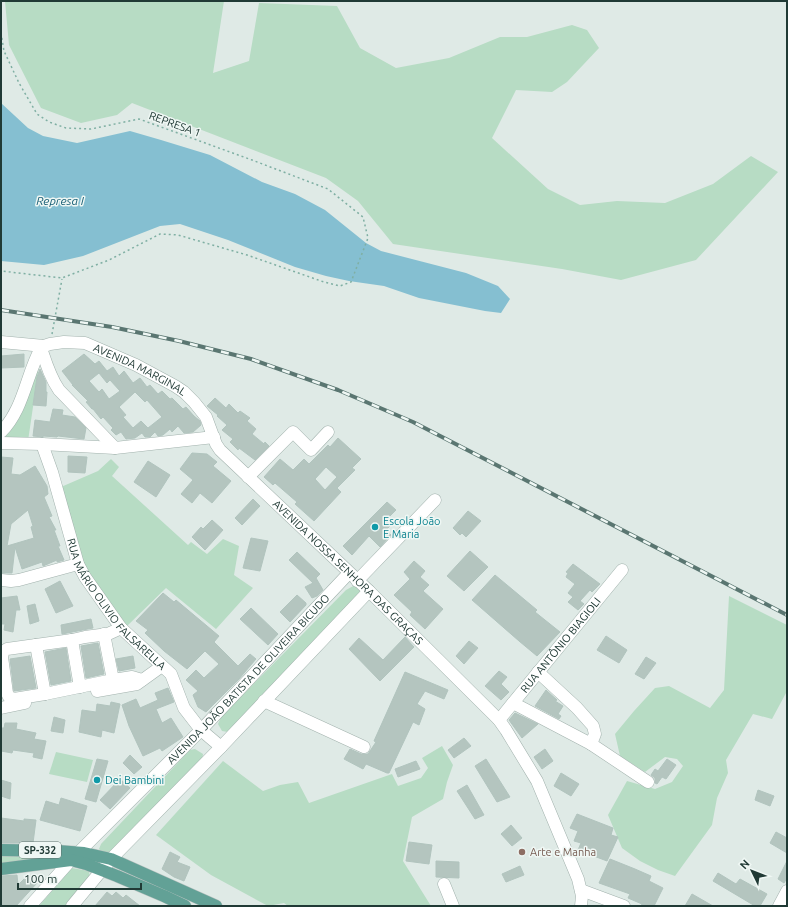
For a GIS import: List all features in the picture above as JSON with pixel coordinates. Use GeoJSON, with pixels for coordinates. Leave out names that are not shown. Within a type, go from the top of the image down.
{"type":"FeatureCollection","features":[{"type":"Feature","properties":{"kind":"main road","name":"SP-332"},"geometry":{"type":"LineString","coordinates":[[1,850],[57,851],[74,856],[111,859],[216,906]]}},
{"type":"Feature","properties":{"kind":"main road","name":"SP-332"},"geometry":{"type":"LineString","coordinates":[[1,869],[74,856],[86,864],[164,896],[179,905]]}},
{"type":"Feature","properties":{"kind":"street","name":"AVENIDA MARGINAL"},"geometry":{"type":"LineString","coordinates":[[1,342],[45,346],[64,342],[85,343],[136,365],[184,392],[206,417],[214,438]]}},
{"type":"Feature","properties":{"kind":"street"},"geometry":{"type":"LineString","coordinates":[[1,432],[10,422],[18,406],[37,357],[45,346]]}},
{"type":"Feature","properties":{"kind":"street"},"geometry":{"type":"LineString","coordinates":[[45,346],[54,382],[59,390],[115,448]]}},
{"type":"Feature","properties":{"kind":"street"},"geometry":{"type":"LineString","coordinates":[[248,478],[293,432],[311,450],[328,432]]}},
{"type":"Feature","properties":{"kind":"street"},"geometry":{"type":"LineString","coordinates":[[1,443],[115,448],[214,438]]}},
{"type":"Feature","properties":{"kind":"street","name":"AVENIDA NOSSA SENHORA DAS GRAÇAS"},"geometry":{"type":"LineString","coordinates":[[214,438],[220,450],[248,478],[369,591],[499,720],[537,781],[581,890],[581,906]]}},
{"type":"Feature","properties":{"kind":"street","name":"RUA MÁRIO OLIVIO FALSARELLA"},"geometry":{"type":"LineString","coordinates":[[42,444],[52,472],[78,564],[85,578],[121,628],[171,674],[184,708],[201,730],[221,747]]}},
{"type":"Feature","properties":{"kind":"street","name":"AVENIDA JOÃO BATISTA DE OLIVEIRA BICUDO"},"geometry":{"type":"LineString","coordinates":[[30,906],[74,856],[353,577],[435,500]]}},
{"type":"Feature","properties":{"kind":"street"},"geometry":{"type":"LineString","coordinates":[[1,580],[19,580],[78,564]]}},
{"type":"Feature","properties":{"kind":"street","name":"RUA ANTÔNIO BIAGIOLI"},"geometry":{"type":"LineString","coordinates":[[499,720],[622,570]]}},
{"type":"Feature","properties":{"kind":"street"},"geometry":{"type":"LineString","coordinates":[[72,906],[111,859],[221,747],[369,591]]}},
{"type":"Feature","properties":{"kind":"street"},"geometry":{"type":"LineString","coordinates":[[121,628],[108,634],[85,636],[72,640],[7,649],[3,652],[2,657],[7,693],[9,697],[14,699],[132,677],[142,680]]}},
{"type":"Feature","properties":{"kind":"street"},"geometry":{"type":"LineString","coordinates":[[104,634],[113,680]]}},
{"type":"Feature","properties":{"kind":"street"},"geometry":{"type":"LineString","coordinates":[[72,640],[80,687]]}},
{"type":"Feature","properties":{"kind":"street"},"geometry":{"type":"LineString","coordinates":[[36,645],[45,694]]}},
{"type":"Feature","properties":{"kind":"street"},"geometry":{"type":"LineString","coordinates":[[1,708],[137,684],[162,666]]}},
{"type":"Feature","properties":{"kind":"street"},"geometry":{"type":"LineString","coordinates":[[538,672],[577,708],[593,726],[595,734],[591,744]]}},
{"type":"Feature","properties":{"kind":"street"},"geometry":{"type":"LineString","coordinates":[[264,702],[364,747]]}},
{"type":"Feature","properties":{"kind":"street"},"geometry":{"type":"LineString","coordinates":[[513,703],[591,744],[648,782]]}},
{"type":"Feature","properties":{"kind":"street"},"geometry":{"type":"LineString","coordinates":[[444,884],[453,906]]}},
{"type":"Feature","properties":{"kind":"street"},"geometry":{"type":"LineString","coordinates":[[581,890],[624,906]]}},
{"type":"Feature","properties":{"kind":"street"},"geometry":{"type":"LineString","coordinates":[[779,906],[787,891]]}},
{"type":"Feature","properties":{"kind":"path","name":"REPRESA 1"},"geometry":{"type":"LineString","coordinates":[[1,33],[4,51],[19,82],[37,114],[49,122],[66,128],[91,129],[139,119],[245,157],[328,189],[363,217],[368,238],[351,282],[340,286],[213,245],[178,235],[160,234],[109,260],[62,278]]}},
{"type":"Feature","properties":{"kind":"path"},"geometry":{"type":"LineString","coordinates":[[1,271],[62,278],[45,346]]}},
{"type":"Feature","properties":{"kind":"green space"},"geometry":{"type":"Polygon","coordinates":[[[5,1],[224,1],[213,73],[249,61],[259,3],[337,6],[360,48],[396,68],[449,58],[500,37],[527,37],[572,25],[587,30],[599,48],[567,82],[552,92],[516,90],[492,138],[548,189],[580,205],[617,201],[665,203],[713,184],[751,156],[778,172],[696,260],[621,280],[562,269],[393,244],[358,201],[326,178],[132,103],[117,115],[81,123],[41,108],[9,45],[5,1]]]}},
{"type":"Feature","properties":{"kind":"green space"},"geometry":{"type":"Polygon","coordinates":[[[39,366],[28,441],[1,440],[39,366]]]}},
{"type":"Feature","properties":{"kind":"green space"},"geometry":{"type":"Polygon","coordinates":[[[111,459],[119,467],[112,476],[188,545],[191,542],[207,554],[223,539],[239,546],[234,575],[253,588],[216,629],[166,588],[126,627],[84,567],[61,487],[98,471],[111,459]]]}},
{"type":"Feature","properties":{"kind":"green space"},"geometry":{"type":"Polygon","coordinates":[[[355,585],[363,593],[228,732],[222,731],[218,724],[221,717],[346,590],[355,585]]]}},
{"type":"Feature","properties":{"kind":"green space"},"geometry":{"type":"Polygon","coordinates":[[[729,596],[787,625],[787,693],[772,719],[753,714],[726,760],[728,773],[717,798],[712,825],[675,876],[640,861],[622,848],[608,815],[627,781],[655,789],[672,782],[683,766],[677,759],[665,757],[645,772],[620,756],[615,734],[655,688],[669,686],[710,708],[724,690],[729,596]]]}},
{"type":"Feature","properties":{"kind":"green space"},"geometry":{"type":"Polygon","coordinates":[[[442,746],[453,765],[443,799],[412,817],[403,861],[431,906],[288,906],[284,903],[268,906],[211,875],[156,835],[223,761],[263,791],[280,785],[298,782],[309,803],[392,774],[398,786],[421,778],[428,768],[422,758],[442,746]]]}},
{"type":"Feature","properties":{"kind":"green space"},"geometry":{"type":"Polygon","coordinates":[[[195,749],[203,754],[202,761],[109,855],[105,855],[99,849],[101,844],[190,750],[195,749]]]}},
{"type":"Feature","properties":{"kind":"green space"},"geometry":{"type":"Polygon","coordinates":[[[56,752],[93,760],[87,782],[49,774],[56,752]]]}},
{"type":"Feature","properties":{"kind":"green space"},"geometry":{"type":"Polygon","coordinates":[[[1,855],[68,855],[1,864],[1,855]]]}},
{"type":"Feature","properties":{"kind":"green space"},"geometry":{"type":"Polygon","coordinates":[[[72,868],[89,871],[90,879],[67,906],[39,906],[72,868]]]}},
{"type":"Feature","properties":{"kind":"water","name":"Represa I"},"geometry":{"type":"Polygon","coordinates":[[[1,103],[28,128],[43,136],[77,143],[130,131],[210,155],[262,182],[295,194],[325,210],[366,243],[381,251],[466,273],[498,286],[510,299],[501,313],[419,298],[384,286],[349,281],[295,267],[228,240],[180,224],[160,226],[83,256],[44,265],[1,261],[1,103]]]}},
{"type":"Feature","properties":{"kind":"building"},"geometry":{"type":"Polygon","coordinates":[[[24,354],[24,367],[1,368],[1,356],[24,354]]]}},
{"type":"Feature","properties":{"kind":"building"},"geometry":{"type":"Polygon","coordinates":[[[84,354],[95,364],[99,361],[107,371],[113,367],[119,376],[124,371],[133,383],[140,378],[147,387],[150,385],[158,394],[162,391],[183,409],[186,407],[200,421],[201,425],[193,432],[184,433],[178,426],[172,432],[170,429],[163,435],[158,436],[155,432],[150,437],[145,437],[142,433],[135,438],[126,439],[121,432],[116,435],[111,430],[113,428],[103,417],[101,419],[92,409],[86,402],[88,401],[72,385],[62,371],[84,354]],[[99,373],[89,381],[99,392],[102,389],[109,399],[120,391],[110,380],[107,383],[99,373]],[[135,392],[119,407],[126,415],[123,417],[133,428],[141,421],[148,428],[162,417],[147,400],[145,402],[135,392]]]}},
{"type":"Feature","properties":{"kind":"building"},"geometry":{"type":"Polygon","coordinates":[[[40,369],[46,382],[46,406],[33,405],[37,377],[40,369]]]}},
{"type":"Feature","properties":{"kind":"building"},"geometry":{"type":"Polygon","coordinates":[[[215,398],[226,408],[229,404],[238,413],[240,411],[250,418],[247,421],[256,429],[252,434],[264,444],[265,442],[269,446],[255,460],[239,448],[238,450],[230,442],[233,439],[222,430],[227,425],[207,406],[215,398]]]}},
{"type":"Feature","properties":{"kind":"building"},"geometry":{"type":"Polygon","coordinates":[[[53,409],[63,410],[62,415],[75,417],[86,428],[84,439],[58,436],[33,436],[35,420],[50,422],[53,409]]]}},
{"type":"Feature","properties":{"kind":"building"},"geometry":{"type":"Polygon","coordinates":[[[338,438],[361,459],[352,468],[355,470],[337,488],[341,492],[314,521],[295,504],[297,502],[275,483],[273,485],[264,477],[280,459],[293,470],[304,459],[309,464],[328,445],[330,447],[338,438]],[[326,467],[315,479],[325,490],[337,477],[326,467]]]}},
{"type":"Feature","properties":{"kind":"building"},"geometry":{"type":"Polygon","coordinates":[[[192,453],[207,454],[217,462],[213,466],[231,481],[212,503],[200,493],[192,503],[181,494],[193,480],[180,469],[192,453]]]}},
{"type":"Feature","properties":{"kind":"building"},"geometry":{"type":"Polygon","coordinates":[[[68,456],[87,457],[85,473],[68,472],[68,456]]]}},
{"type":"Feature","properties":{"kind":"building"},"geometry":{"type":"Polygon","coordinates":[[[1,457],[13,458],[11,474],[20,475],[35,466],[47,486],[48,494],[44,497],[52,516],[49,517],[56,530],[54,530],[60,546],[58,546],[64,560],[57,562],[57,560],[43,566],[42,562],[22,569],[15,547],[12,573],[1,573],[1,457]],[[28,510],[11,524],[7,546],[34,538],[31,527],[33,526],[28,510]]]}},
{"type":"Feature","properties":{"kind":"building"},"geometry":{"type":"Polygon","coordinates":[[[148,461],[170,475],[156,497],[134,482],[148,461]]]}},
{"type":"Feature","properties":{"kind":"building"},"geometry":{"type":"Polygon","coordinates":[[[253,499],[260,506],[242,525],[235,518],[253,499]]]}},
{"type":"Feature","properties":{"kind":"building","name":"Escola João E Maria"},"geometry":{"type":"Polygon","coordinates":[[[387,502],[396,510],[385,521],[391,525],[386,530],[391,535],[380,547],[369,536],[352,555],[343,546],[387,502]]]}},
{"type":"Feature","properties":{"kind":"building"},"geometry":{"type":"Polygon","coordinates":[[[468,511],[481,521],[466,537],[462,533],[460,535],[453,528],[468,511]]]}},
{"type":"Feature","properties":{"kind":"building"},"geometry":{"type":"Polygon","coordinates":[[[212,520],[223,530],[205,550],[192,537],[201,527],[203,529],[212,520]]]}},
{"type":"Feature","properties":{"kind":"building"},"geometry":{"type":"Polygon","coordinates":[[[251,538],[268,541],[260,571],[243,568],[251,538]]]}},
{"type":"Feature","properties":{"kind":"building"},"geometry":{"type":"Polygon","coordinates":[[[470,551],[488,567],[464,591],[447,576],[470,551]]]}},
{"type":"Feature","properties":{"kind":"building"},"geometry":{"type":"Polygon","coordinates":[[[297,552],[320,574],[316,578],[323,590],[317,596],[312,598],[305,587],[313,583],[289,560],[297,552]]]}},
{"type":"Feature","properties":{"kind":"building"},"geometry":{"type":"Polygon","coordinates":[[[414,561],[425,571],[420,577],[429,585],[423,591],[443,609],[425,629],[410,615],[412,612],[394,595],[410,579],[404,572],[414,561]]]}},
{"type":"Feature","properties":{"kind":"building"},"geometry":{"type":"Polygon","coordinates":[[[573,564],[600,584],[592,592],[590,590],[580,601],[584,604],[578,610],[568,602],[573,597],[568,593],[575,584],[566,577],[568,573],[566,572],[573,564]]]}},
{"type":"Feature","properties":{"kind":"building"},"geometry":{"type":"Polygon","coordinates":[[[495,575],[537,610],[535,612],[560,632],[537,656],[472,600],[495,575]]]}},
{"type":"Feature","properties":{"kind":"building"},"geometry":{"type":"Polygon","coordinates":[[[60,581],[73,606],[56,613],[45,589],[60,581]]]}},
{"type":"Feature","properties":{"kind":"building"},"geometry":{"type":"Polygon","coordinates":[[[163,593],[174,602],[176,600],[219,636],[214,642],[238,666],[250,654],[256,659],[239,679],[206,712],[198,707],[193,695],[198,691],[186,680],[196,670],[204,678],[219,664],[205,651],[187,669],[164,651],[145,633],[148,630],[136,621],[163,593]]]}},
{"type":"Feature","properties":{"kind":"building"},"geometry":{"type":"Polygon","coordinates":[[[297,595],[306,603],[306,605],[290,622],[280,612],[297,595]]]}},
{"type":"Feature","properties":{"kind":"building"},"geometry":{"type":"Polygon","coordinates":[[[17,596],[20,610],[16,610],[13,632],[4,630],[5,624],[1,624],[1,598],[17,596]]]}},
{"type":"Feature","properties":{"kind":"building"},"geometry":{"type":"Polygon","coordinates":[[[35,604],[39,621],[30,624],[27,606],[35,604]]]}},
{"type":"Feature","properties":{"kind":"building"},"geometry":{"type":"Polygon","coordinates":[[[251,608],[278,634],[268,645],[240,619],[251,608]]]}},
{"type":"Feature","properties":{"kind":"building"},"geometry":{"type":"Polygon","coordinates":[[[91,619],[93,628],[62,634],[61,625],[91,619]]]}},
{"type":"Feature","properties":{"kind":"building"},"geometry":{"type":"Polygon","coordinates":[[[606,636],[627,650],[619,663],[597,650],[606,636]]]}},
{"type":"Feature","properties":{"kind":"building"},"geometry":{"type":"Polygon","coordinates":[[[405,637],[414,647],[380,681],[349,649],[359,638],[383,660],[405,637]]]}},
{"type":"Feature","properties":{"kind":"building"},"geometry":{"type":"Polygon","coordinates":[[[469,641],[478,648],[464,664],[456,656],[469,641]]]}},
{"type":"Feature","properties":{"kind":"building"},"geometry":{"type":"Polygon","coordinates":[[[98,643],[104,674],[86,678],[81,646],[98,643]]]}},
{"type":"Feature","properties":{"kind":"building"},"geometry":{"type":"Polygon","coordinates":[[[66,648],[71,681],[51,685],[45,652],[66,648]]]}},
{"type":"Feature","properties":{"kind":"building"},"geometry":{"type":"Polygon","coordinates":[[[30,656],[36,688],[14,691],[10,659],[30,656]]]}},
{"type":"Feature","properties":{"kind":"building"},"geometry":{"type":"Polygon","coordinates":[[[133,656],[135,668],[119,671],[116,659],[133,656]]]}},
{"type":"Feature","properties":{"kind":"building"},"geometry":{"type":"Polygon","coordinates":[[[646,657],[656,663],[644,679],[635,674],[646,657]]]}},
{"type":"Feature","properties":{"kind":"building"},"geometry":{"type":"Polygon","coordinates":[[[499,671],[507,677],[501,684],[509,692],[501,700],[485,686],[499,671]]]}},
{"type":"Feature","properties":{"kind":"building"},"geometry":{"type":"Polygon","coordinates":[[[405,672],[448,690],[444,699],[425,691],[417,704],[425,709],[419,725],[413,722],[389,773],[366,764],[363,769],[344,759],[350,749],[361,754],[368,754],[376,742],[374,741],[405,672]]]}},
{"type":"Feature","properties":{"kind":"building"},"geometry":{"type":"Polygon","coordinates":[[[168,688],[174,702],[156,709],[162,723],[171,718],[183,737],[162,751],[160,748],[143,756],[129,726],[122,705],[136,699],[140,708],[158,700],[155,693],[168,688]]]}},
{"type":"Feature","properties":{"kind":"building"},"geometry":{"type":"Polygon","coordinates":[[[546,690],[557,700],[555,701],[563,706],[558,714],[561,716],[559,719],[535,706],[546,690]]]}},
{"type":"Feature","properties":{"kind":"building"},"geometry":{"type":"Polygon","coordinates":[[[111,702],[120,704],[114,733],[102,730],[101,737],[79,732],[82,710],[96,712],[97,704],[110,706],[111,702]]]}},
{"type":"Feature","properties":{"kind":"building"},"geometry":{"type":"Polygon","coordinates":[[[515,713],[538,724],[522,738],[509,720],[515,713]]]}},
{"type":"Feature","properties":{"kind":"building"},"geometry":{"type":"Polygon","coordinates":[[[54,717],[65,720],[63,733],[51,731],[54,717]]]}},
{"type":"Feature","properties":{"kind":"building"},"geometry":{"type":"Polygon","coordinates":[[[5,723],[17,723],[16,729],[36,733],[34,739],[46,741],[42,759],[33,757],[34,753],[13,750],[12,753],[1,751],[1,728],[4,728],[5,723]]]}},
{"type":"Feature","properties":{"kind":"building"},"geometry":{"type":"Polygon","coordinates":[[[464,738],[471,746],[454,758],[448,750],[464,738]]]}},
{"type":"Feature","properties":{"kind":"building"},"geometry":{"type":"Polygon","coordinates":[[[545,749],[553,761],[542,769],[534,757],[545,749]]]}},
{"type":"Feature","properties":{"kind":"building"},"geometry":{"type":"Polygon","coordinates":[[[130,755],[142,767],[134,774],[123,763],[130,755]]]}},
{"type":"Feature","properties":{"kind":"building"},"geometry":{"type":"Polygon","coordinates":[[[97,759],[108,761],[96,802],[85,799],[97,759]]]}},
{"type":"Feature","properties":{"kind":"building"},"geometry":{"type":"Polygon","coordinates":[[[486,759],[510,797],[497,802],[475,766],[486,759]]]}},
{"type":"Feature","properties":{"kind":"building"},"geometry":{"type":"Polygon","coordinates":[[[667,759],[676,765],[666,779],[662,777],[657,784],[655,783],[655,778],[651,775],[655,769],[658,771],[667,759]]]}},
{"type":"Feature","properties":{"kind":"building"},"geometry":{"type":"Polygon","coordinates":[[[416,761],[420,769],[398,777],[395,769],[416,761]]]}},
{"type":"Feature","properties":{"kind":"building"},"geometry":{"type":"Polygon","coordinates":[[[561,773],[579,784],[571,796],[554,786],[561,773]]]}},
{"type":"Feature","properties":{"kind":"building"},"geometry":{"type":"Polygon","coordinates":[[[120,779],[130,788],[110,809],[100,800],[120,779]]]}},
{"type":"Feature","properties":{"kind":"building"},"geometry":{"type":"Polygon","coordinates":[[[1,780],[11,783],[10,799],[1,796],[1,780]]]}},
{"type":"Feature","properties":{"kind":"building"},"geometry":{"type":"Polygon","coordinates":[[[467,785],[484,815],[475,819],[457,791],[467,785]]]}},
{"type":"Feature","properties":{"kind":"building"},"geometry":{"type":"Polygon","coordinates":[[[758,790],[774,796],[770,806],[755,800],[758,790]]]}},
{"type":"Feature","properties":{"kind":"building","name":"Dei Bambini"},"geometry":{"type":"Polygon","coordinates":[[[61,798],[87,806],[80,831],[40,820],[46,801],[59,805],[61,798]]]}},
{"type":"Feature","properties":{"kind":"building"},"geometry":{"type":"Polygon","coordinates":[[[577,814],[613,828],[611,835],[618,837],[607,861],[578,850],[581,843],[574,841],[578,831],[570,828],[577,814]]]}},
{"type":"Feature","properties":{"kind":"building"},"geometry":{"type":"Polygon","coordinates":[[[1,818],[24,821],[24,819],[36,820],[33,843],[1,843],[1,818]]]}},
{"type":"Feature","properties":{"kind":"building"},"geometry":{"type":"Polygon","coordinates":[[[511,825],[522,838],[512,846],[501,834],[511,825]]]}},
{"type":"Feature","properties":{"kind":"building"},"geometry":{"type":"Polygon","coordinates":[[[776,832],[787,838],[787,853],[770,843],[776,832]]]}},
{"type":"Feature","properties":{"kind":"building"},"geometry":{"type":"Polygon","coordinates":[[[409,842],[432,845],[429,864],[406,861],[409,842]]]}},
{"type":"Feature","properties":{"kind":"building"},"geometry":{"type":"Polygon","coordinates":[[[170,852],[180,857],[177,862],[190,867],[184,881],[174,877],[162,869],[170,852]]]}},
{"type":"Feature","properties":{"kind":"building"},"geometry":{"type":"Polygon","coordinates":[[[610,859],[651,876],[649,881],[663,888],[654,906],[641,906],[642,904],[628,898],[630,894],[599,883],[610,859]]]}},
{"type":"Feature","properties":{"kind":"building"},"geometry":{"type":"Polygon","coordinates":[[[436,861],[459,862],[459,878],[436,877],[436,861]]]}},
{"type":"Feature","properties":{"kind":"building"},"geometry":{"type":"Polygon","coordinates":[[[787,861],[787,878],[784,883],[778,879],[787,861]]]}},
{"type":"Feature","properties":{"kind":"building"},"geometry":{"type":"Polygon","coordinates":[[[520,866],[524,875],[506,882],[502,874],[520,866]]]}},
{"type":"Feature","properties":{"kind":"building"},"geometry":{"type":"Polygon","coordinates":[[[718,873],[736,884],[740,879],[767,894],[760,906],[755,906],[713,881],[718,873]]]}},
{"type":"Feature","properties":{"kind":"building"},"geometry":{"type":"Polygon","coordinates":[[[17,875],[18,885],[28,875],[37,883],[16,906],[1,906],[1,876],[17,875]]]}},
{"type":"Feature","properties":{"kind":"building"},"geometry":{"type":"Polygon","coordinates":[[[107,892],[112,896],[116,892],[123,898],[126,895],[140,906],[95,906],[107,892]]]}},
{"type":"Feature","properties":{"kind":"building"},"geometry":{"type":"Polygon","coordinates":[[[692,894],[713,906],[685,906],[692,894]]]}},
{"type":"Feature","properties":{"kind":"railway"},"geometry":{"type":"LineString","coordinates":[[1,310],[112,327],[179,341],[251,359],[338,390],[413,422],[787,615]]}},
{"type":"Feature","properties":{"kind":"place","name":"Escola João E Maria"},"geometry":{"type":"Point","coordinates":[375,527]}},
{"type":"Feature","properties":{"kind":"place","name":"Dei Bambini"},"geometry":{"type":"Point","coordinates":[97,780]}},
{"type":"Feature","properties":{"kind":"place","name":"Arte e Manha"},"geometry":{"type":"Point","coordinates":[522,852]}}]}
